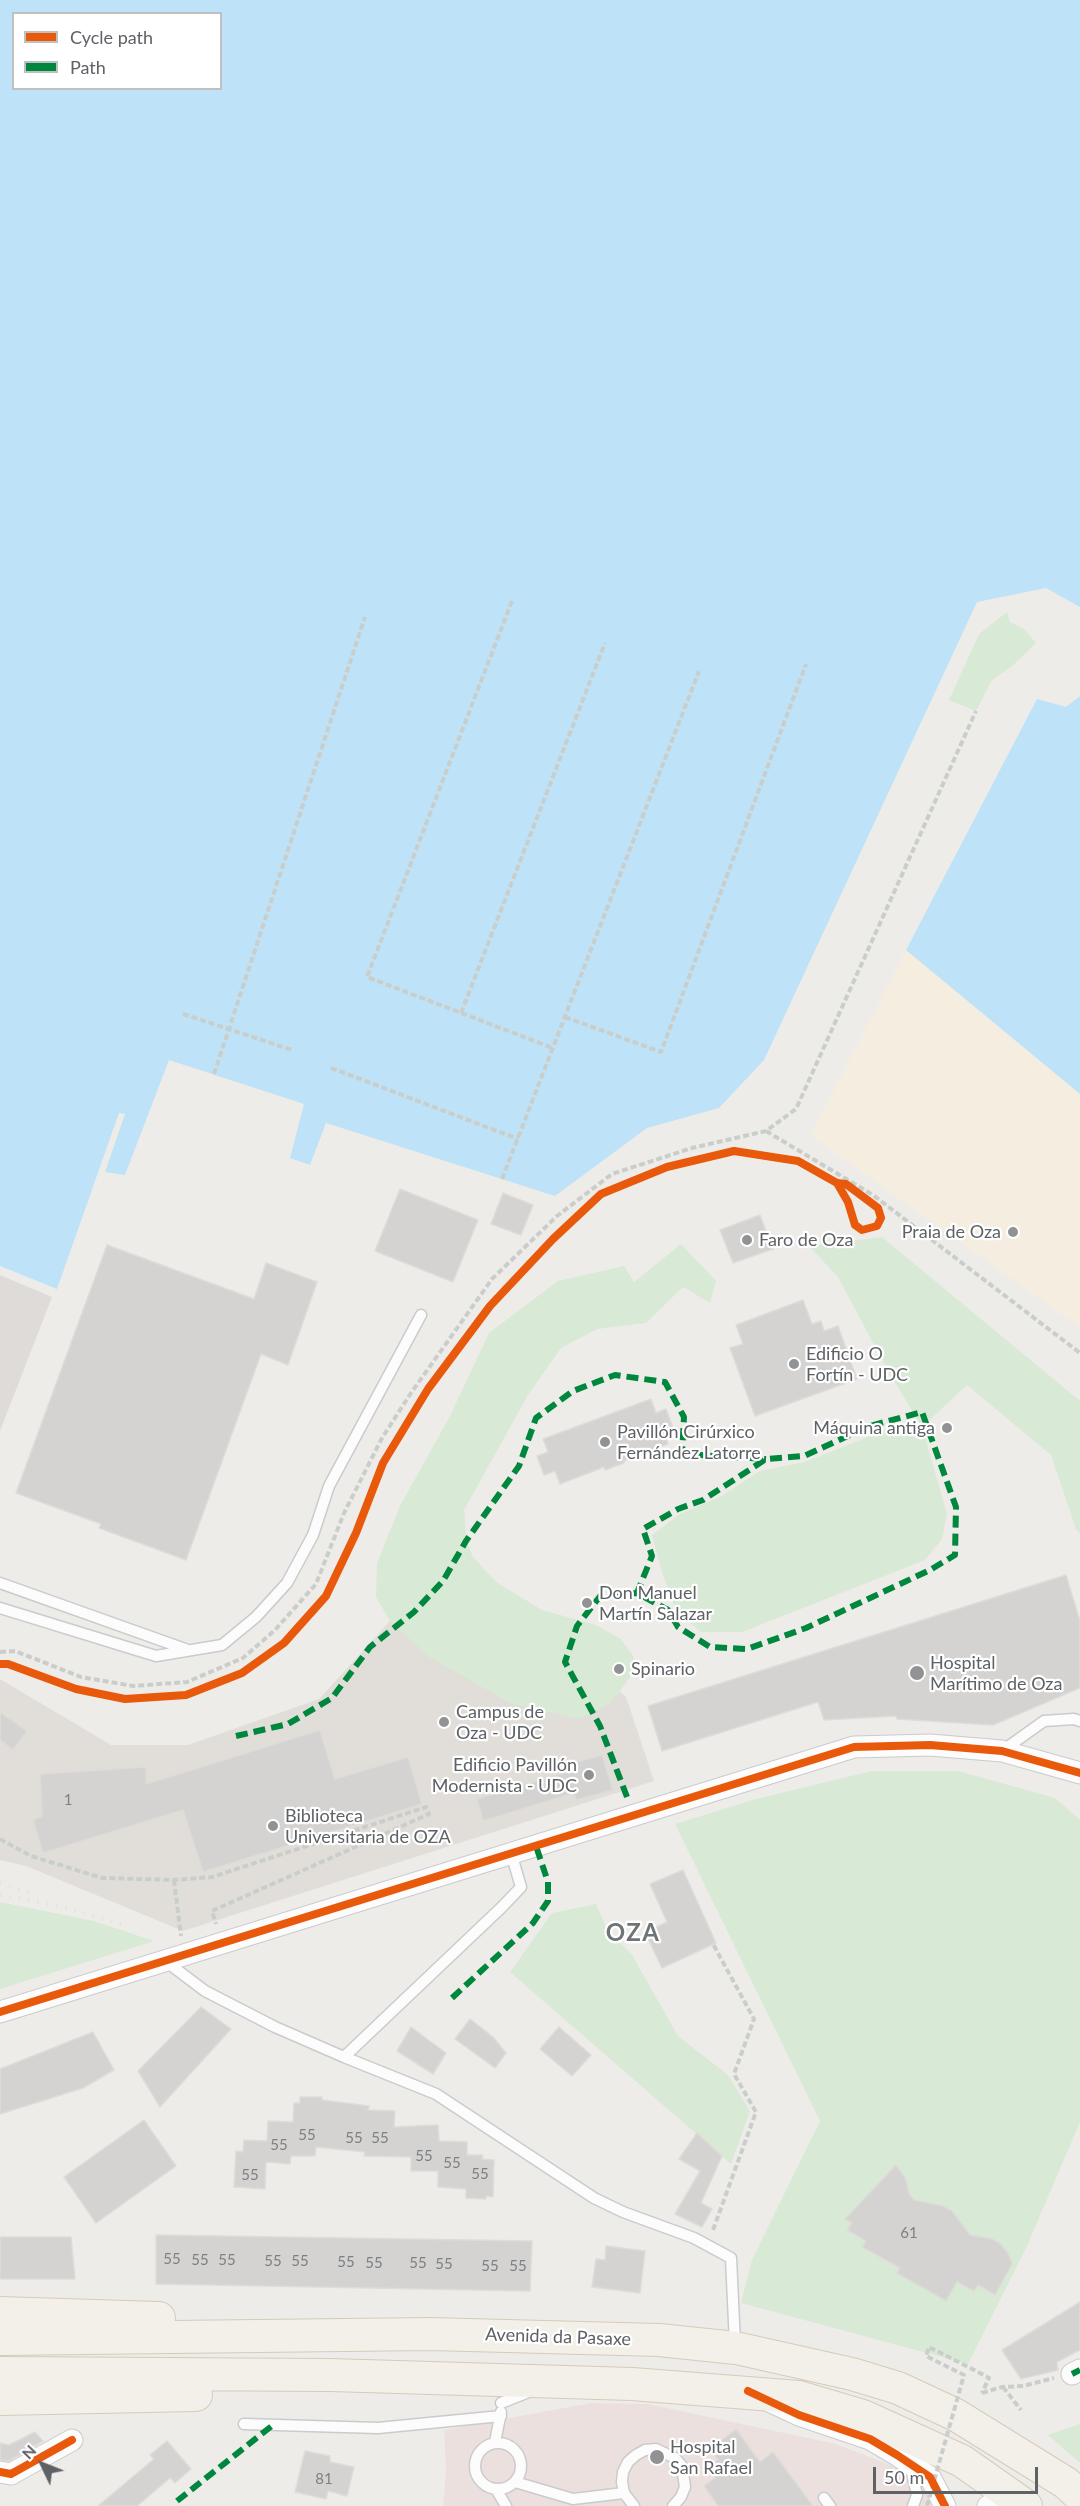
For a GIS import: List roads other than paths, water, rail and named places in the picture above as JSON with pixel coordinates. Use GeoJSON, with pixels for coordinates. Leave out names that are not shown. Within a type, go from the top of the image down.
{"type":"FeatureCollection","features":[{"type":"Feature","properties":{"kind":"main road"},"geometry":{"type":"LineString","coordinates":[[0,2313],[111,2315],[429,2334]]}},
{"type":"Feature","properties":{"kind":"main road","name":"Avenida da Pasaxe"},"geometry":{"type":"LineString","coordinates":[[0,2339],[429,2334],[659,2340],[736,2348],[852,2374],[898,2388],[956,2415],[1066,2483],[1080,2496]]}},
{"type":"Feature","properties":{"kind":"main road"},"geometry":{"type":"LineString","coordinates":[[0,2373],[330,2375],[486,2393],[554,2383],[632,2384],[748,2391],[799,2397],[863,2416],[962,2461],[1008,2502]]}},
{"type":"Feature","properties":{"kind":"main road"},"geometry":{"type":"LineString","coordinates":[[0,2399],[265,2393],[330,2375]]}},
{"type":"Feature","properties":{"kind":"street"},"geometry":{"type":"LineString","coordinates":[[0,2012],[854,1747],[930,1745],[1002,1751],[1080,1773]]}},
{"type":"Feature","properties":{"kind":"street"},"geometry":{"type":"LineString","coordinates":[[748,2391],[800,2415],[870,2439],[930,2477],[945,2506]]}},
{"type":"Feature","properties":{"kind":"street"},"geometry":{"type":"LineString","coordinates":[[0,2472],[11,2474],[72,2440]]}},
{"type":"Feature","properties":{"kind":"lane"},"geometry":{"type":"LineString","coordinates":[[0,1608],[156,1656],[191,1652],[222,1645],[256,1617],[287,1582],[313,1535],[329,1486],[421,1315]]}},
{"type":"Feature","properties":{"kind":"lane"},"geometry":{"type":"LineString","coordinates":[[0,1583],[191,1652]]}},
{"type":"Feature","properties":{"kind":"lane"},"geometry":{"type":"LineString","coordinates":[[1002,1751],[1044,1721],[1074,1719],[1080,1722]]}},
{"type":"Feature","properties":{"kind":"lane"},"geometry":{"type":"LineString","coordinates":[[344,2057],[502,1908],[521,1887],[511,1853]]}},
{"type":"Feature","properties":{"kind":"lane"},"geometry":{"type":"LineString","coordinates":[[164,1960],[205,1991],[274,2027],[436,2094],[594,2198],[707,2245],[731,2258],[736,2348]]}},
{"type":"Feature","properties":{"kind":"lane"},"geometry":{"type":"LineString","coordinates":[[495,2442],[501,2416],[486,2393],[554,2383]]}},
{"type":"Feature","properties":{"kind":"lane"},"geometry":{"type":"LineString","coordinates":[[244,2424],[378,2427],[501,2416]]}},
{"type":"Feature","properties":{"kind":"lane"},"geometry":{"type":"LineString","coordinates":[[496,2489],[510,2486],[515,2482],[521,2469],[519,2455],[509,2445],[495,2442],[482,2449],[475,2461],[475,2468],[480,2481],[496,2489],[506,2506]]}},
{"type":"Feature","properties":{"kind":"lane"},"geometry":{"type":"LineString","coordinates":[[634,2506],[624,2493],[621,2482],[623,2472],[628,2462],[645,2450],[656,2449],[675,2458],[682,2466],[685,2487],[674,2506]]}},
{"type":"Feature","properties":{"kind":"lane"},"geometry":{"type":"LineString","coordinates":[[910,2464],[917,2495],[913,2506]]}},
{"type":"Feature","properties":{"kind":"lane"},"geometry":{"type":"LineString","coordinates":[[515,2482],[573,2499],[624,2493]]}},
{"type":"Feature","properties":{"kind":"water"},"geometry":{"type":"Polygon","coordinates":[[[0,0],[1080,0],[1080,607],[1046,588],[977,602],[764,1060],[719,1108],[647,1128],[555,1196],[326,1123],[310,1165],[290,1158],[304,1104],[169,1060],[125,1175],[105,1172],[125,1114],[119,1113],[57,1289],[0,1266],[0,0]]]}},
{"type":"Feature","properties":{"kind":"water"},"geometry":{"type":"Polygon","coordinates":[[[1080,696],[1080,1094],[906,950],[1037,699],[1066,707],[1080,696]]]}},
{"type":"Feature","properties":{"kind":"railway"},"geometry":{"type":"LineString","coordinates":[[0,1883],[34,1894]]}},
{"type":"Feature","properties":{"kind":"railway"},"geometry":{"type":"LineString","coordinates":[[0,1895],[59,1906],[125,1925]]}},
{"type":"Feature","properties":{"kind":"place","name":"Praia de Oza"},"geometry":{"type":"Point","coordinates":[1013,1232]}},
{"type":"Feature","properties":{"kind":"place","name":"Faro de Oza"},"geometry":{"type":"Point","coordinates":[747,1240]}},
{"type":"Feature","properties":{"kind":"place","name":"Edificio O Fortín - UDC"},"geometry":{"type":"Point","coordinates":[794,1364]}},
{"type":"Feature","properties":{"kind":"place","name":"Máquina antiga"},"geometry":{"type":"Point","coordinates":[947,1428]}},
{"type":"Feature","properties":{"kind":"place","name":"Pavillón Cirúrxico Fernández Latorre"},"geometry":{"type":"Point","coordinates":[605,1442]}},
{"type":"Feature","properties":{"kind":"place","name":"Don Manuel Martín Salazar"},"geometry":{"type":"Point","coordinates":[587,1603]}},
{"type":"Feature","properties":{"kind":"place","name":"Spinario"},"geometry":{"type":"Point","coordinates":[619,1669]}},
{"type":"Feature","properties":{"kind":"place","name":"Hospital Marítimo de Oza"},"geometry":{"type":"Point","coordinates":[917,1673]}},
{"type":"Feature","properties":{"kind":"place","name":"Campus de Oza - UDC"},"geometry":{"type":"Point","coordinates":[444,1722]}},
{"type":"Feature","properties":{"kind":"place","name":"Edificio Pavillón Modernista - UDC"},"geometry":{"type":"Point","coordinates":[589,1775]}},
{"type":"Feature","properties":{"kind":"place","name":"Biblioteca Universitaria de OZA"},"geometry":{"type":"Point","coordinates":[273,1826]}},
{"type":"Feature","properties":{"kind":"place","name":"Hospital San Rafael"},"geometry":{"type":"Point","coordinates":[657,2457]}},
{"type":"Feature","properties":{"kind":"district","name":"OZA"},"geometry":{"type":"Point","coordinates":[633,1933]}}]}
